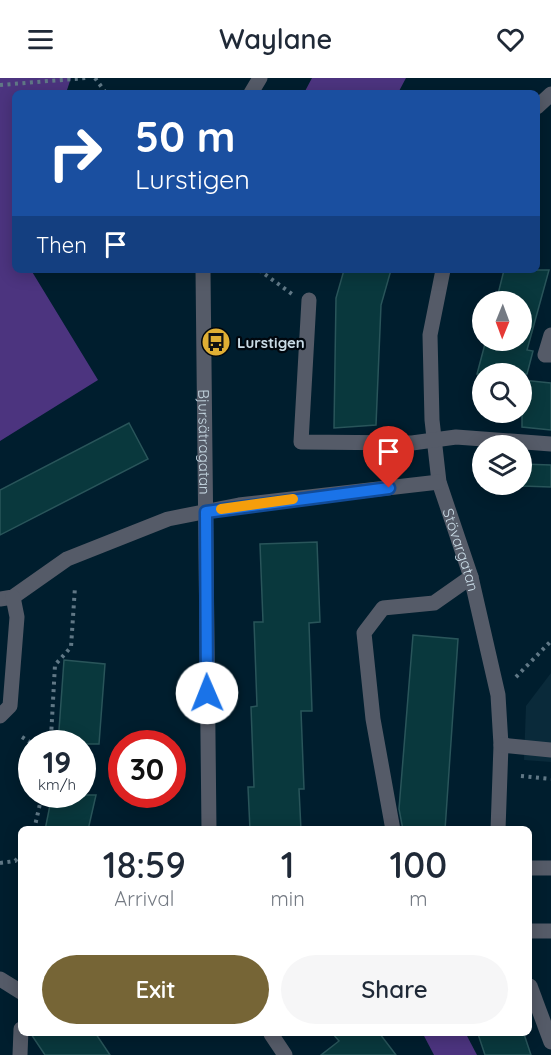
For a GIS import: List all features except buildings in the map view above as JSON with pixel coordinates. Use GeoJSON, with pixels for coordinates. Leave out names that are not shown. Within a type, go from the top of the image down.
{"type":"FeatureCollection","features":[{"type":"Feature","properties":{"kind":"street"},"geometry":{"type":"LineString","coordinates":[[540,104],[551,94]]}},
{"type":"Feature","properties":{"kind":"street","name":"Bjursätragatan"},"geometry":{"type":"LineString","coordinates":[[203,273],[209,826]]}},
{"type":"Feature","properties":{"kind":"street","name":"Stövargatan"},"geometry":{"type":"LineString","coordinates":[[442,273],[430,335],[435,440],[440,482],[471,577],[498,695],[501,745],[498,826]]}},
{"type":"Feature","properties":{"kind":"street"},"geometry":{"type":"LineString","coordinates":[[309,300],[301,442],[412,443],[456,437],[551,444]]}},
{"type":"Feature","properties":{"kind":"street"},"geometry":{"type":"LineString","coordinates":[[551,334],[545,355],[551,355]]}},
{"type":"Feature","properties":{"kind":"street"},"geometry":{"type":"LineString","coordinates":[[0,716],[10,706],[17,617],[7,598],[67,559],[168,519],[239,505],[440,482]]}},
{"type":"Feature","properties":{"kind":"street"},"geometry":{"type":"LineString","coordinates":[[392,826],[373,719],[364,633],[383,608],[434,603],[471,577]]}},
{"type":"Feature","properties":{"kind":"street"},"geometry":{"type":"LineString","coordinates":[[501,745],[551,750]]}},
{"type":"Feature","properties":{"kind":"street"},"geometry":{"type":"LineString","coordinates":[[532,868],[551,868]]}},
{"type":"Feature","properties":{"kind":"street"},"geometry":{"type":"LineString","coordinates":[[532,931],[551,931]]}},
{"type":"Feature","properties":{"kind":"street"},"geometry":{"type":"LineString","coordinates":[[0,979],[18,990]]}},
{"type":"Feature","properties":{"kind":"street"},"geometry":{"type":"LineString","coordinates":[[532,991],[551,1042]]}},
{"type":"Feature","properties":{"kind":"street"},"geometry":{"type":"LineString","coordinates":[[20,1055],[21,1036]]}},
{"type":"Feature","properties":{"kind":"street"},"geometry":{"type":"LineString","coordinates":[[272,1036],[285,1055]]}},
{"type":"Feature","properties":{"kind":"path"},"geometry":{"type":"LineString","coordinates":[[0,85],[86,78]]}},
{"type":"Feature","properties":{"kind":"path"},"geometry":{"type":"LineString","coordinates":[[263,273],[286,292],[309,300]]}},
{"type":"Feature","properties":{"kind":"path"},"geometry":{"type":"LineString","coordinates":[[51,730],[55,665],[71,647],[75,587]]}},
{"type":"Feature","properties":{"kind":"path"},"geometry":{"type":"LineString","coordinates":[[516,677],[551,641]]}},
{"type":"Feature","properties":{"kind":"path"},"geometry":{"type":"LineString","coordinates":[[521,776],[551,779]]}},
{"type":"Feature","properties":{"kind":"path"},"geometry":{"type":"LineString","coordinates":[[35,826],[39,808]]}},
{"type":"Feature","properties":{"kind":"path"},"geometry":{"type":"LineString","coordinates":[[0,863],[15,861],[18,858]]}},
{"type":"Feature","properties":{"kind":"shaded area"},"geometry":{"type":"Polygon","coordinates":[[[0,78],[71,78],[67,90],[12,90],[12,273],[33,273],[98,380],[0,441],[0,78]]]}},
{"type":"Feature","properties":{"kind":"shaded area"},"geometry":{"type":"Polygon","coordinates":[[[312,78],[406,78],[400,90],[306,90],[312,78]]]}},
{"type":"Feature","properties":{"kind":"shaded area"},"geometry":{"type":"Polygon","coordinates":[[[551,673],[551,762],[524,760],[526,706],[551,673]]]}},
{"type":"Feature","properties":{"kind":"shaded area"},"geometry":{"type":"Polygon","coordinates":[[[424,1036],[467,1036],[477,1055],[434,1055],[424,1036]]]}},
{"type":"Feature","properties":{"kind":"slow traffic"},"geometry":{"type":"LineString","coordinates":[[221,509],[293,499]]}},
{"type":"Feature","properties":{"kind":"place","name":"Lurstigen"},"geometry":{"type":"Point","coordinates":[216,342]}},
{"type":"Feature","properties":{"kind":"route"},"geometry":{"type":"LineString","coordinates":[[207,693],[206,512],[239,505],[389,488]]}}]}
